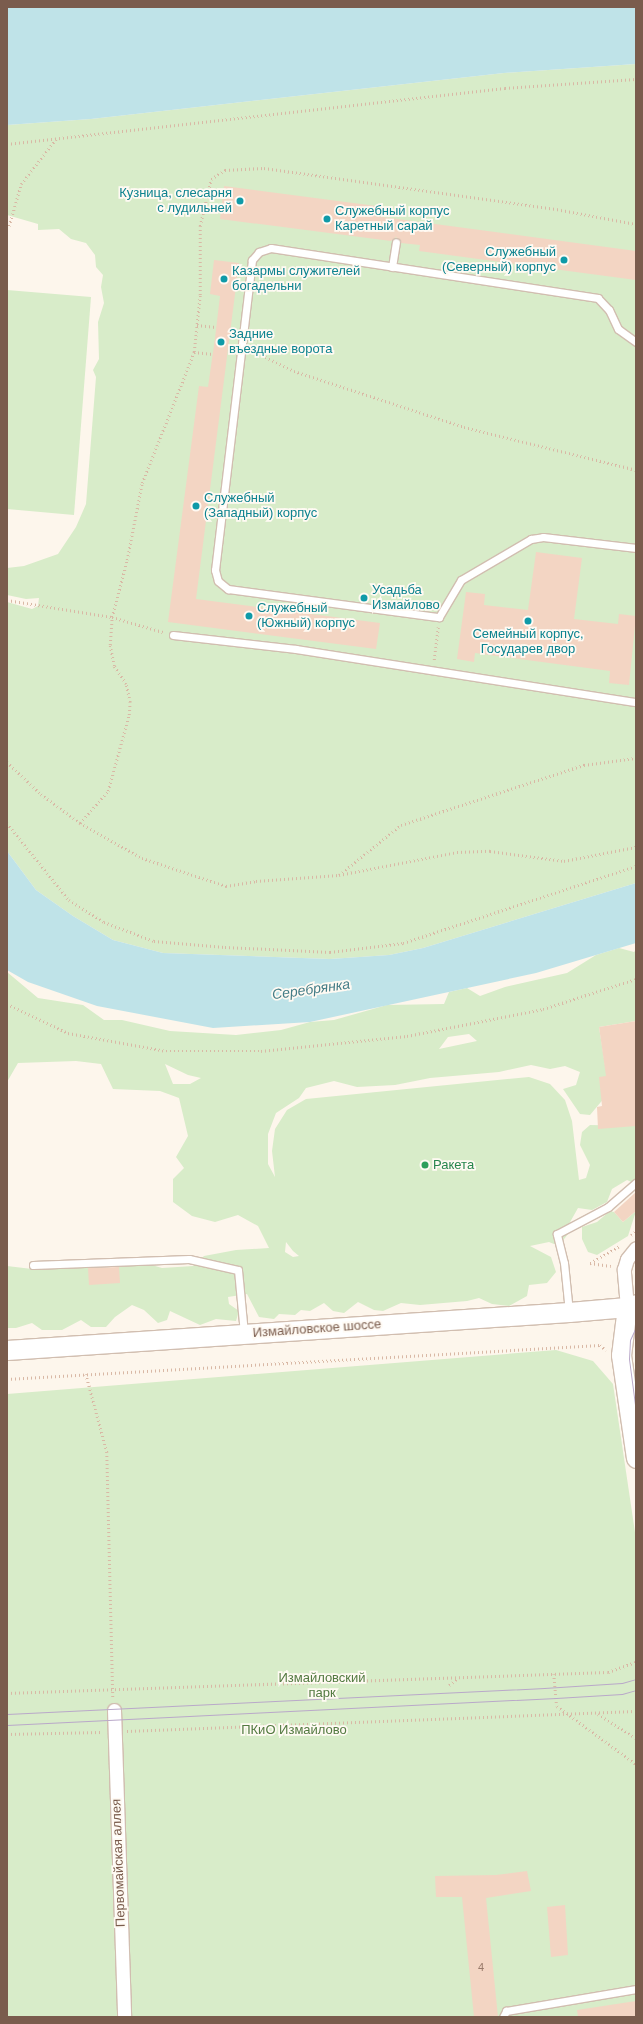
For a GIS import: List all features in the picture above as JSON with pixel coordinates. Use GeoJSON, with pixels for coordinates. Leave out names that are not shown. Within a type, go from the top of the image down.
{"type":"FeatureCollection","features":[{"type":"Feature","properties":{"kind":"main road","name":"Измайловское шоссе"},"geometry":{"type":"LineString","coordinates":[[7,1350],[633,1307]]}},
{"type":"Feature","properties":{"kind":"main road"},"geometry":{"type":"LineString","coordinates":[[633,1307],[636,1324]]}},
{"type":"Feature","properties":{"kind":"main road"},"geometry":{"type":"LineString","coordinates":[[633,1307],[621,1356],[636,1458]]}},
{"type":"Feature","properties":{"kind":"street"},"geometry":{"type":"LineString","coordinates":[[633,1307],[624,1269],[627,1259],[636,1248]]}},
{"type":"Feature","properties":{"kind":"street","name":"Первомайская аллея"},"geometry":{"type":"LineString","coordinates":[[114,1710],[124,2017]]}},
{"type":"Feature","properties":{"kind":"lane"},"geometry":{"type":"LineString","coordinates":[[392,267],[396,242]]}},
{"type":"Feature","properties":{"kind":"lane"},"geometry":{"type":"LineString","coordinates":[[636,342],[618,329],[609,310],[598,298],[271,248],[259,252],[252,260],[215,570],[218,582],[228,589],[439,617],[460,580],[531,538],[542,537],[636,548]]}},
{"type":"Feature","properties":{"kind":"lane"},"geometry":{"type":"LineString","coordinates":[[173,634],[296,649],[636,702]]}},
{"type":"Feature","properties":{"kind":"lane"},"geometry":{"type":"LineString","coordinates":[[569,1312],[564,1263],[556,1234],[608,1207],[636,1183]]}},
{"type":"Feature","properties":{"kind":"lane"},"geometry":{"type":"LineString","coordinates":[[33,1265],[188,1259],[238,1270],[244,1334]]}},
{"type":"Feature","properties":{"kind":"lane"},"geometry":{"type":"LineString","coordinates":[[503,2017],[506,2011],[636,1989]]}},
{"type":"Feature","properties":{"kind":"path"},"geometry":{"type":"LineString","coordinates":[[7,144],[497,89],[636,79]]}},
{"type":"Feature","properties":{"kind":"path"},"geometry":{"type":"LineString","coordinates":[[9,226],[21,184],[56,139]]}},
{"type":"Feature","properties":{"kind":"path"},"geometry":{"type":"LineString","coordinates":[[80,823],[108,791],[129,715],[130,702],[126,684],[114,666],[110,645],[112,617],[128,560],[142,482],[194,352],[200,295],[200,226],[205,198],[211,180],[226,170],[264,168],[561,210],[636,224]]}},
{"type":"Feature","properties":{"kind":"path"},"geometry":{"type":"LineString","coordinates":[[197,324],[216,327]]}},
{"type":"Feature","properties":{"kind":"path"},"geometry":{"type":"LineString","coordinates":[[242,345],[294,371],[464,427],[636,470]]}},
{"type":"Feature","properties":{"kind":"path"},"geometry":{"type":"LineString","coordinates":[[194,352],[213,354]]}},
{"type":"Feature","properties":{"kind":"path"},"geometry":{"type":"LineString","coordinates":[[7,600],[112,617],[173,634]]}},
{"type":"Feature","properties":{"kind":"path"},"geometry":{"type":"LineString","coordinates":[[432,670],[439,617]]}},
{"type":"Feature","properties":{"kind":"path"},"geometry":{"type":"LineString","coordinates":[[339,875],[401,825],[584,765],[636,758]]}},
{"type":"Feature","properties":{"kind":"path"},"geometry":{"type":"LineString","coordinates":[[7,762],[41,794],[80,823],[142,858],[226,886],[256,881],[339,875],[457,852],[490,851],[564,861],[636,847]]}},
{"type":"Feature","properties":{"kind":"path"},"geometry":{"type":"LineString","coordinates":[[7,823],[69,900],[104,922],[154,941],[226,947],[330,952],[403,943],[636,866]]}},
{"type":"Feature","properties":{"kind":"path"},"geometry":{"type":"LineString","coordinates":[[7,1004],[68,1033],[166,1052],[261,1052],[407,1036],[543,1009],[636,979]]}},
{"type":"Feature","properties":{"kind":"path"},"geometry":{"type":"LineString","coordinates":[[590,1263],[613,1251],[636,1231]]}},
{"type":"Feature","properties":{"kind":"path"},"geometry":{"type":"LineString","coordinates":[[7,1379],[600,1345]]}},
{"type":"Feature","properties":{"kind":"path"},"geometry":{"type":"LineString","coordinates":[[86,1374],[106,1452],[114,1710]]}},
{"type":"Feature","properties":{"kind":"path"},"geometry":{"type":"LineString","coordinates":[[7,1693],[608,1672],[636,1662]]}},
{"type":"Feature","properties":{"kind":"path"},"geometry":{"type":"LineString","coordinates":[[554,1674],[557,1706],[570,1714],[636,1764]]}},
{"type":"Feature","properties":{"kind":"path"},"geometry":{"type":"LineString","coordinates":[[449,1685],[459,1678]]}},
{"type":"Feature","properties":{"kind":"path"},"geometry":{"type":"LineString","coordinates":[[7,1734],[115,1732],[636,1712]]}},
{"type":"Feature","properties":{"kind":"path"},"geometry":{"type":"LineString","coordinates":[[597,1713],[636,1738]]}},
{"type":"Feature","properties":{"kind":"green space","name":"Усадьба Измайлово"},"geometry":{"type":"Polygon","coordinates":[[[636,64],[636,883],[423,948],[389,955],[330,959],[163,953],[113,940],[73,916],[36,890],[7,851],[7,602],[32,609],[38,606],[39,598],[26,599],[7,595],[7,568],[24,566],[58,554],[76,527],[86,504],[96,377],[93,370],[99,359],[98,322],[104,303],[101,287],[103,275],[96,267],[95,255],[86,243],[71,239],[59,229],[38,230],[38,224],[7,215],[7,125],[91,119],[504,73],[636,64]]]}},
{"type":"Feature","properties":{"kind":"green space"},"geometry":{"type":"Polygon","coordinates":[[[7,290],[91,297],[74,515],[7,509],[7,290]]]}},
{"type":"Feature","properties":{"kind":"green space"},"geometry":{"type":"Polygon","coordinates":[[[619,948],[634,952],[636,950],[636,1021],[599,1027],[605,1065],[636,1060],[590,1115],[580,1114],[563,1089],[576,1085],[580,1072],[565,1066],[550,1069],[531,1065],[499,1072],[430,1078],[395,1085],[357,1087],[334,1081],[306,1088],[299,1098],[276,1113],[268,1134],[268,1164],[275,1177],[272,1151],[275,1129],[287,1110],[306,1099],[529,1077],[550,1084],[565,1100],[572,1121],[579,1180],[586,1178],[590,1165],[580,1145],[582,1132],[590,1125],[636,1126],[636,1184],[627,1180],[612,1189],[607,1202],[592,1210],[578,1208],[565,1231],[568,1234],[561,1243],[554,1244],[549,1242],[530,1246],[551,1257],[556,1272],[547,1283],[529,1285],[527,1296],[509,1306],[492,1304],[479,1298],[467,1301],[420,1305],[401,1303],[383,1311],[374,1310],[358,1302],[344,1313],[333,1311],[324,1303],[310,1311],[301,1310],[295,1315],[279,1314],[274,1319],[259,1317],[247,1294],[228,1297],[229,1304],[239,1311],[236,1321],[216,1319],[200,1325],[170,1311],[167,1320],[158,1323],[144,1310],[132,1305],[115,1317],[106,1327],[91,1327],[81,1320],[62,1330],[42,1330],[32,1323],[16,1328],[7,1328],[7,1266],[32,1269],[88,1266],[102,1276],[123,1264],[145,1263],[162,1268],[193,1266],[204,1256],[236,1250],[269,1248],[258,1226],[238,1215],[215,1222],[192,1216],[173,1202],[173,1179],[184,1168],[176,1157],[188,1136],[179,1098],[160,1091],[113,1089],[101,1064],[76,1061],[18,1063],[7,1082],[7,972],[38,998],[83,1005],[104,1020],[122,1020],[170,1031],[236,1035],[281,1030],[310,1022],[334,1020],[387,1005],[444,1004],[449,992],[467,988],[480,996],[505,987],[567,973],[596,955],[619,948]],[[469,1034],[448,1037],[439,1049],[477,1041],[469,1034]],[[165,1064],[173,1084],[190,1084],[201,1078],[188,1075],[165,1064]],[[286,1242],[285,1252],[293,1257],[299,1256],[286,1242]]]}},
{"type":"Feature","properties":{"kind":"green space"},"geometry":{"type":"Polygon","coordinates":[[[610,1211],[614,1212],[623,1222],[636,1211],[628,1236],[597,1255],[588,1252],[582,1239],[582,1227],[597,1222],[610,1211]]]}},
{"type":"Feature","properties":{"kind":"green space","name":"ПКиО Измайлово"},"geometry":{"type":"Polygon","coordinates":[[[556,1350],[593,1361],[613,1384],[636,1539],[636,2017],[7,2017],[7,1394],[556,1350]]]}},
{"type":"Feature","properties":{"kind":"water"},"geometry":{"type":"Polygon","coordinates":[[[7,7],[636,7],[636,64],[504,73],[91,119],[7,125],[7,7]]]}},
{"type":"Feature","properties":{"kind":"water","name":"Серебрянка"},"geometry":{"type":"Polygon","coordinates":[[[7,851],[36,890],[73,916],[113,940],[163,953],[330,959],[389,955],[423,948],[636,883],[636,943],[536,973],[310,1022],[213,1028],[97,1006],[28,982],[7,970],[7,851]]]}},
{"type":"Feature","properties":{"kind":"building"},"geometry":{"type":"Polygon","coordinates":[[[224,186],[376,206],[375,216],[636,251],[636,280],[419,251],[420,245],[401,243],[396,237],[391,241],[220,219],[224,186]]]}},
{"type":"Feature","properties":{"kind":"building"},"geometry":{"type":"Polygon","coordinates":[[[214,260],[239,263],[196,599],[380,623],[376,649],[168,622],[199,386],[208,387],[215,338],[220,296],[210,294],[214,260]]]}},
{"type":"Feature","properties":{"kind":"building","name":"Семейный корпус, Государев двор"},"geometry":{"type":"Polygon","coordinates":[[[536,552],[582,558],[574,619],[618,624],[619,614],[636,616],[629,685],[609,683],[610,671],[475,653],[474,662],[457,659],[466,592],[485,594],[484,605],[528,610],[536,552]]]}},
{"type":"Feature","properties":{"kind":"building"},"geometry":{"type":"Polygon","coordinates":[[[636,1021],[636,1126],[598,1129],[597,1107],[602,1106],[599,1077],[606,1076],[599,1027],[636,1021]]]}},
{"type":"Feature","properties":{"kind":"building"},"geometry":{"type":"Polygon","coordinates":[[[636,1192],[636,1211],[623,1222],[614,1212],[636,1192]]]}},
{"type":"Feature","properties":{"kind":"building"},"geometry":{"type":"Polygon","coordinates":[[[119,1267],[120,1283],[89,1285],[88,1268],[119,1267]]]}},
{"type":"Feature","properties":{"kind":"building"},"geometry":{"type":"Polygon","coordinates":[[[527,1871],[531,1891],[486,1898],[498,2017],[474,2017],[462,1897],[436,1897],[435,1876],[496,1875],[527,1871]]]}},
{"type":"Feature","properties":{"kind":"building"},"geometry":{"type":"Polygon","coordinates":[[[565,1905],[568,1955],[551,1957],[547,1907],[565,1905]]]}},
{"type":"Feature","properties":{"kind":"building"},"geometry":{"type":"Polygon","coordinates":[[[636,2001],[636,2017],[578,2017],[577,2010],[636,2001]]]}},
{"type":"Feature","properties":{"kind":"tram line"},"geometry":{"type":"LineString","coordinates":[[636,1327],[630,1340],[629,1359],[636,1412]]}},
{"type":"Feature","properties":{"kind":"tram line"},"geometry":{"type":"LineString","coordinates":[[7,1714],[544,1688],[622,1683],[636,1679]]}},
{"type":"Feature","properties":{"kind":"tram line"},"geometry":{"type":"LineString","coordinates":[[7,1725],[556,1698],[622,1694],[636,1690]]}},
{"type":"Feature","properties":{"kind":"place","name":"Кузница, слесарня с лудильней"},"geometry":{"type":"Point","coordinates":[240,201]}},
{"type":"Feature","properties":{"kind":"place","name":"Служебный корпус Каретный сарай"},"geometry":{"type":"Point","coordinates":[327,219]}},
{"type":"Feature","properties":{"kind":"place","name":"Служебный (Северный) корпус"},"geometry":{"type":"Point","coordinates":[564,260]}},
{"type":"Feature","properties":{"kind":"place","name":"Казармы служителей богадельни"},"geometry":{"type":"Point","coordinates":[224,279]}},
{"type":"Feature","properties":{"kind":"place","name":"Задние въездные ворота"},"geometry":{"type":"Point","coordinates":[221,342]}},
{"type":"Feature","properties":{"kind":"place","name":"Служебный (Западный) корпус"},"geometry":{"type":"Point","coordinates":[196,506]}},
{"type":"Feature","properties":{"kind":"place","name":"Усадьба Измайлово"},"geometry":{"type":"Point","coordinates":[364,598]}},
{"type":"Feature","properties":{"kind":"place","name":"Служебный (Южный) корпус"},"geometry":{"type":"Point","coordinates":[249,616]}},
{"type":"Feature","properties":{"kind":"place","name":"Семейный корпус, Государев двор"},"geometry":{"type":"Point","coordinates":[528,621]}},
{"type":"Feature","properties":{"kind":"place","name":"Ракета"},"geometry":{"type":"Point","coordinates":[425,1165]}},
{"type":"Feature","properties":{"kind":"park label","name":"Измайловский парк"},"geometry":{"type":"Point","coordinates":[322,1686]}}]}
